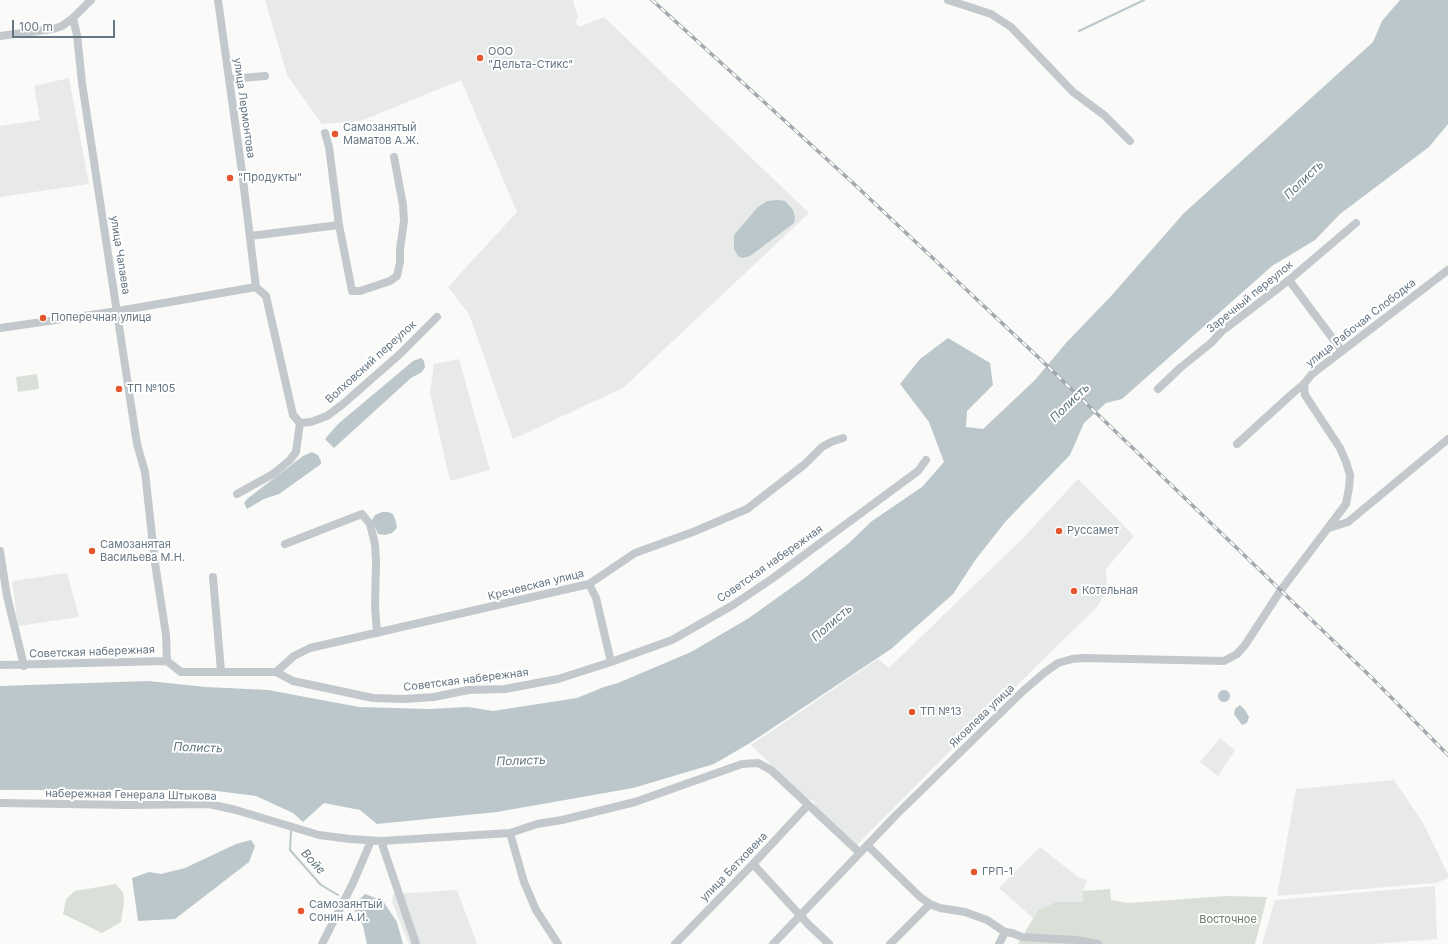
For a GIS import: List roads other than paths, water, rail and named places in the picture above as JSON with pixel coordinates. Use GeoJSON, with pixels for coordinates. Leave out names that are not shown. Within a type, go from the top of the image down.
{"type":"FeatureCollection","features":[{"type":"Feature","properties":{"kind":"street"},"geometry":{"type":"LineString","coordinates":[[0,36],[52,29],[62,26],[73,18],[91,0]]}},
{"type":"Feature","properties":{"kind":"street","name":"улица Лермонтова"},"geometry":{"type":"LineString","coordinates":[[218,0],[256,287],[266,296],[293,415],[300,423]]}},
{"type":"Feature","properties":{"kind":"street"},"geometry":{"type":"LineString","coordinates":[[948,0],[991,14],[1011,27],[1073,92],[1104,115],[1130,141]]}},
{"type":"Feature","properties":{"kind":"street","name":"улица Чапаева"},"geometry":{"type":"LineString","coordinates":[[73,18],[77,35],[84,91],[137,444],[145,472],[155,563],[166,635],[167,661]]}},
{"type":"Feature","properties":{"kind":"street"},"geometry":{"type":"LineString","coordinates":[[229,79],[265,76]]}},
{"type":"Feature","properties":{"kind":"street"},"geometry":{"type":"LineString","coordinates":[[325,133],[329,147],[339,225],[352,291],[360,291],[390,281],[397,276],[400,262],[400,249],[404,221],[403,205],[394,157]]}},
{"type":"Feature","properties":{"kind":"street","name":"Заречный переулок"},"geometry":{"type":"LineString","coordinates":[[1158,389],[1222,331],[1289,280],[1356,223]]}},
{"type":"Feature","properties":{"kind":"street"},"geometry":{"type":"LineString","coordinates":[[250,236],[339,225]]}},
{"type":"Feature","properties":{"kind":"street","name":"улица Рабочая Слободка"},"geometry":{"type":"LineString","coordinates":[[1237,444],[1304,384],[1312,374],[1448,270]]}},
{"type":"Feature","properties":{"kind":"street"},"geometry":{"type":"LineString","coordinates":[[1289,280],[1342,351]]}},
{"type":"Feature","properties":{"kind":"street"},"geometry":{"type":"LineString","coordinates":[[0,328],[118,311],[256,287]]}},
{"type":"Feature","properties":{"kind":"street","name":"Волховский переулок"},"geometry":{"type":"LineString","coordinates":[[300,423],[311,422],[327,416],[343,404],[400,354],[437,316]]}},
{"type":"Feature","properties":{"kind":"street","name":"Яковлева улица"},"geometry":{"type":"LineString","coordinates":[[773,944],[867,845],[1022,692],[1044,673],[1058,664],[1072,658],[1224,661],[1237,654],[1259,625],[1281,590],[1346,504],[1350,475],[1346,462],[1340,448],[1305,395],[1304,384]]}},
{"type":"Feature","properties":{"kind":"street"},"geometry":{"type":"LineString","coordinates":[[237,494],[273,474],[290,460],[296,452],[300,423]]}},
{"type":"Feature","properties":{"kind":"street","name":"Кречевская улица"},"geometry":{"type":"LineString","coordinates":[[276,672],[294,656],[310,648],[589,584],[635,553],[693,532],[747,509],[805,464],[822,447],[843,438]]}},
{"type":"Feature","properties":{"kind":"street"},"geometry":{"type":"LineString","coordinates":[[1329,528],[1348,522],[1448,439]]}},
{"type":"Feature","properties":{"kind":"street","name":"Советская набережная"},"geometry":{"type":"LineString","coordinates":[[0,666],[167,661],[181,672],[276,672],[294,681],[373,698],[404,699],[434,697],[468,690],[505,689],[558,679],[672,640],[733,605],[779,574],[918,471],[926,460]]}},
{"type":"Feature","properties":{"kind":"street"},"geometry":{"type":"LineString","coordinates":[[285,544],[362,514],[370,524],[374,544],[376,562],[375,606],[377,633]]}},
{"type":"Feature","properties":{"kind":"street"},"geometry":{"type":"LineString","coordinates":[[0,551],[7,596],[24,666]]}},
{"type":"Feature","properties":{"kind":"street"},"geometry":{"type":"LineString","coordinates":[[213,577],[221,671]]}},
{"type":"Feature","properties":{"kind":"street"},"geometry":{"type":"LineString","coordinates":[[589,584],[596,598],[611,662]]}},
{"type":"Feature","properties":{"kind":"street","name":"набережная Генерала Штыкова"},"geometry":{"type":"LineString","coordinates":[[0,803],[128,805],[209,804],[236,810],[319,835],[381,841],[510,833],[537,824],[562,820],[635,802],[742,764],[758,763],[771,770],[860,853]]}},
{"type":"Feature","properties":{"kind":"street","name":"улица Бетховена"},"geometry":{"type":"LineString","coordinates":[[676,944],[808,804]]}},
{"type":"Feature","properties":{"kind":"street"},"geometry":{"type":"LineString","coordinates":[[510,833],[524,882],[536,910],[558,944]]}},
{"type":"Feature","properties":{"kind":"street"},"geometry":{"type":"LineString","coordinates":[[322,944],[353,883],[371,841]]}},
{"type":"Feature","properties":{"kind":"street"},"geometry":{"type":"LineString","coordinates":[[381,841],[416,944]]}},
{"type":"Feature","properties":{"kind":"street"},"geometry":{"type":"LineString","coordinates":[[867,845],[920,897],[930,904],[940,908],[965,912],[987,920],[1005,932],[1022,937],[1076,940],[1098,944]]}},
{"type":"Feature","properties":{"kind":"street"},"geometry":{"type":"LineString","coordinates":[[753,864],[829,944]]}},
{"type":"Feature","properties":{"kind":"street"},"geometry":{"type":"LineString","coordinates":[[890,944],[930,904]]}},
{"type":"Feature","properties":{"kind":"street"},"geometry":{"type":"LineString","coordinates":[[999,944],[1005,932]]}},
{"type":"Feature","properties":{"kind":"water","name":"Полисть"},"geometry":{"type":"Polygon","coordinates":[[[1400,0],[1448,0],[1448,124],[1429,147],[1340,214],[1315,240],[1272,266],[1122,399],[1106,403],[1084,423],[1070,455],[1006,521],[976,559],[953,594],[891,649],[750,743],[714,764],[633,788],[497,812],[377,824],[360,810],[324,803],[303,822],[293,813],[256,796],[209,790],[0,790],[0,686],[148,681],[206,687],[268,690],[359,707],[428,709],[468,707],[493,711],[577,698],[618,683],[691,652],[749,618],[802,580],[849,543],[872,521],[922,487],[944,462],[929,422],[900,384],[920,359],[948,338],[990,363],[993,385],[967,411],[966,427],[983,429],[1035,380],[1066,343],[1112,295],[1184,213],[1373,42],[1382,21],[1400,0]]]}},
{"type":"Feature","properties":{"kind":"water"},"geometry":{"type":"Polygon","coordinates":[[[767,201],[785,201],[793,210],[795,217],[794,223],[750,256],[742,258],[738,256],[734,249],[734,235],[758,207],[767,201]]]}},
{"type":"Feature","properties":{"kind":"water"},"geometry":{"type":"Polygon","coordinates":[[[421,358],[424,361],[425,367],[422,372],[411,378],[334,448],[325,439],[338,424],[413,361],[421,358]]]}},
{"type":"Feature","properties":{"kind":"water"},"geometry":{"type":"Polygon","coordinates":[[[312,452],[318,455],[321,464],[279,494],[264,499],[247,509],[244,503],[247,499],[303,456],[312,452]]]}},
{"type":"Feature","properties":{"kind":"water"},"geometry":{"type":"Polygon","coordinates":[[[382,512],[393,514],[397,528],[392,533],[385,535],[378,534],[372,520],[375,515],[382,512]]]}},
{"type":"Feature","properties":{"kind":"water"},"geometry":{"type":"Polygon","coordinates":[[[1222,690],[1226,690],[1230,696],[1226,702],[1222,702],[1218,698],[1218,694],[1222,690]]]}},
{"type":"Feature","properties":{"kind":"water"},"geometry":{"type":"Polygon","coordinates":[[[1240,705],[1249,717],[1247,723],[1242,725],[1234,714],[1235,709],[1240,705]]]}},
{"type":"Feature","properties":{"kind":"water"},"geometry":{"type":"Polygon","coordinates":[[[251,840],[255,846],[249,862],[175,919],[138,921],[132,878],[149,872],[161,874],[185,868],[236,844],[251,840]]]}},
{"type":"Feature","properties":{"kind":"water"},"geometry":{"type":"Polygon","coordinates":[[[365,894],[383,901],[397,922],[403,944],[367,944],[363,926],[351,903],[360,899],[365,894]]]}},
{"type":"Feature","properties":{"kind":"waterway"},"geometry":{"type":"LineString","coordinates":[[1079,31],[1144,0]]}},
{"type":"Feature","properties":{"kind":"waterway","name":"Войе"},"geometry":{"type":"LineString","coordinates":[[291,831],[290,850],[321,885],[338,895]]}},
{"type":"Feature","properties":{"kind":"railway"},"geometry":{"type":"LineString","coordinates":[[652,0],[853,183],[1038,357],[1371,677],[1448,755]]}},
{"type":"Feature","properties":{"kind":"place","name":"ООО \"Дельта-Стикс\""},"geometry":{"type":"Point","coordinates":[480,58]}},
{"type":"Feature","properties":{"kind":"place","name":"Самозанятый Маматов А.Ж."},"geometry":{"type":"Point","coordinates":[335,134]}},
{"type":"Feature","properties":{"kind":"place","name":"\"Продукты\""},"geometry":{"type":"Point","coordinates":[230,178]}},
{"type":"Feature","properties":{"kind":"place","name":"Поперечная улица"},"geometry":{"type":"Point","coordinates":[43,318]}},
{"type":"Feature","properties":{"kind":"place","name":"ТП №105"},"geometry":{"type":"Point","coordinates":[119,389]}},
{"type":"Feature","properties":{"kind":"place","name":"Руссамет"},"geometry":{"type":"Point","coordinates":[1059,531]}},
{"type":"Feature","properties":{"kind":"place","name":"Самозанятая Васильева М.Н."},"geometry":{"type":"Point","coordinates":[92,551]}},
{"type":"Feature","properties":{"kind":"place","name":"Котельная"},"geometry":{"type":"Point","coordinates":[1074,591]}},
{"type":"Feature","properties":{"kind":"place","name":"ТП №13"},"geometry":{"type":"Point","coordinates":[912,712]}},
{"type":"Feature","properties":{"kind":"place","name":"ГРП-1"},"geometry":{"type":"Point","coordinates":[974,872]}},
{"type":"Feature","properties":{"kind":"place","name":"Самозаянтый Сонин А.И."},"geometry":{"type":"Point","coordinates":[301,911]}},
{"type":"Feature","properties":{"kind":"park label","name":"Восточное"},"geometry":{"type":"Point","coordinates":[1228,920]}}]}
